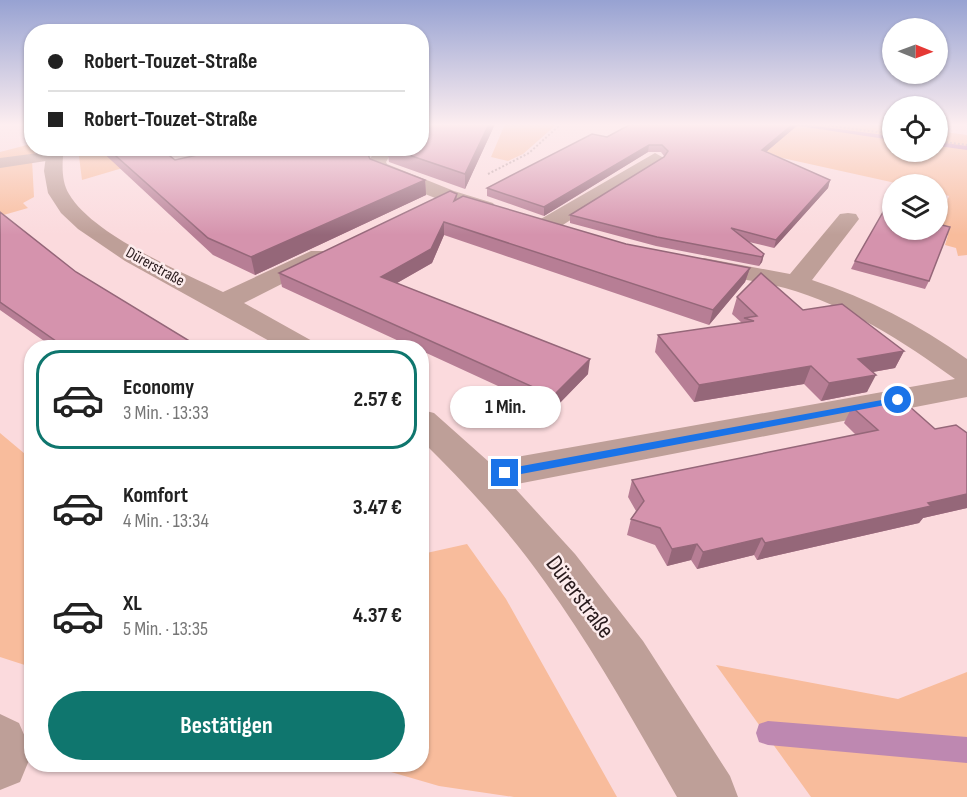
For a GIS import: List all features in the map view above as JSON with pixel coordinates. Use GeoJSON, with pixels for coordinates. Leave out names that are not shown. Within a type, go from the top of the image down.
{"type":"FeatureCollection","features":[{"type":"Feature","properties":{"kind":"street","name":"Dürerstraße"},"geometry":{"type":"LineString","coordinates":[[54,161],[53,178],[58,195],[75,214],[152,268],[224,303],[289,340]]}},
{"type":"Feature","properties":{"kind":"street"},"geometry":{"type":"LineString","coordinates":[[377,161],[380,168],[447,195],[578,234]]}},
{"type":"Feature","properties":{"kind":"street"},"geometry":{"type":"LineString","coordinates":[[528,220],[649,161]]}},
{"type":"Feature","properties":{"kind":"street"},"geometry":{"type":"LineString","coordinates":[[415,210],[447,195]]}},
{"type":"Feature","properties":{"kind":"street"},"geometry":{"type":"LineString","coordinates":[[796,284],[848,219]]}},
{"type":"Feature","properties":{"kind":"street"},"geometry":{"type":"LineString","coordinates":[[224,303],[340,246]]}},
{"type":"Feature","properties":{"kind":"street"},"geometry":{"type":"LineString","coordinates":[[687,262],[796,284],[839,298],[883,318],[922,340],[967,373]]}},
{"type":"Feature","properties":{"kind":"street"},"geometry":{"type":"LineString","coordinates":[[482,477],[967,387]]}},
{"type":"Feature","properties":{"kind":"street","name":"Dürerstraße"},"geometry":{"type":"LineString","coordinates":[[429,428],[482,477],[560,567],[625,658],[709,797]]}},
{"type":"Feature","properties":{"kind":"street"},"geometry":{"type":"LineString","coordinates":[[0,742],[4,754],[0,762]]}},
{"type":"Feature","properties":{"kind":"path"},"geometry":{"type":"LineString","coordinates":[[447,195],[513,161]]}},
{"type":"Feature","properties":{"kind":"shaded area"},"geometry":{"type":"Polygon","coordinates":[[[0,161],[32,161],[34,197],[23,203],[28,208],[0,216],[0,161]]]}},
{"type":"Feature","properties":{"kind":"shaded area"},"geometry":{"type":"Polygon","coordinates":[[[80,161],[146,161],[82,180],[80,161]]]}},
{"type":"Feature","properties":{"kind":"shaded area"},"geometry":{"type":"Polygon","coordinates":[[[797,161],[967,161],[967,255],[958,256],[956,248],[945,245],[948,240],[948,174],[882,174],[882,180],[797,161]]]}},
{"type":"Feature","properties":{"kind":"shaded area"},"geometry":{"type":"Polygon","coordinates":[[[0,433],[24,453],[24,665],[0,657],[0,433]]]}},
{"type":"Feature","properties":{"kind":"shaded area"},"geometry":{"type":"Polygon","coordinates":[[[467,544],[506,599],[617,797],[514,797],[439,786],[391,772],[429,772],[429,552],[467,544]]]}},
{"type":"Feature","properties":{"kind":"shaded area"},"geometry":{"type":"Polygon","coordinates":[[[716,665],[898,699],[967,672],[967,797],[811,797],[716,665]]]}},
{"type":"Feature","properties":{"kind":"building"},"geometry":{"type":"Polygon","coordinates":[[[122,161],[376,161],[425,180],[251,257],[208,238],[122,161]]]}},
{"type":"Feature","properties":{"kind":"building"},"geometry":{"type":"Polygon","coordinates":[[[427,161],[471,161],[465,174],[427,161]]]}},
{"type":"Feature","properties":{"kind":"building"},"geometry":{"type":"Polygon","coordinates":[[[539,161],[622,161],[544,207],[487,188],[539,161]]]}},
{"type":"Feature","properties":{"kind":"building"},"geometry":{"type":"Polygon","coordinates":[[[657,161],[787,161],[830,180],[776,240],[731,228],[764,254],[762,257],[657,237],[570,215],[657,161]]]}},
{"type":"Feature","properties":{"kind":"building"},"geometry":{"type":"Polygon","coordinates":[[[450,191],[457,194],[454,201],[463,196],[626,244],[750,268],[713,310],[444,222],[431,249],[381,277],[590,359],[553,396],[279,273],[450,191]]]}},
{"type":"Feature","properties":{"kind":"building"},"geometry":{"type":"Polygon","coordinates":[[[0,212],[76,272],[188,340],[55,340],[0,302],[0,212]]]}},
{"type":"Feature","properties":{"kind":"building"},"geometry":{"type":"Polygon","coordinates":[[[882,214],[882,240],[945,240],[929,281],[855,261],[882,214]]]}},
{"type":"Feature","properties":{"kind":"building"},"geometry":{"type":"Polygon","coordinates":[[[761,273],[803,310],[842,304],[904,351],[858,359],[876,375],[829,383],[811,366],[699,385],[658,335],[754,321],[744,318],[757,316],[737,297],[761,273]]]}},
{"type":"Feature","properties":{"kind":"building"},"geometry":{"type":"Polygon","coordinates":[[[900,398],[935,429],[956,425],[967,433],[967,494],[928,503],[931,506],[765,543],[762,538],[703,552],[697,544],[672,549],[660,528],[631,519],[644,501],[632,480],[878,430],[852,407],[900,398]]]}},
{"type":"Feature","properties":{"kind":"waterway"},"geometry":{"type":"LineString","coordinates":[[768,733],[967,750]]}},
{"type":"Feature","properties":{"kind":"route"},"geometry":{"type":"LineString","coordinates":[[505,473],[898,400]]}}]}
